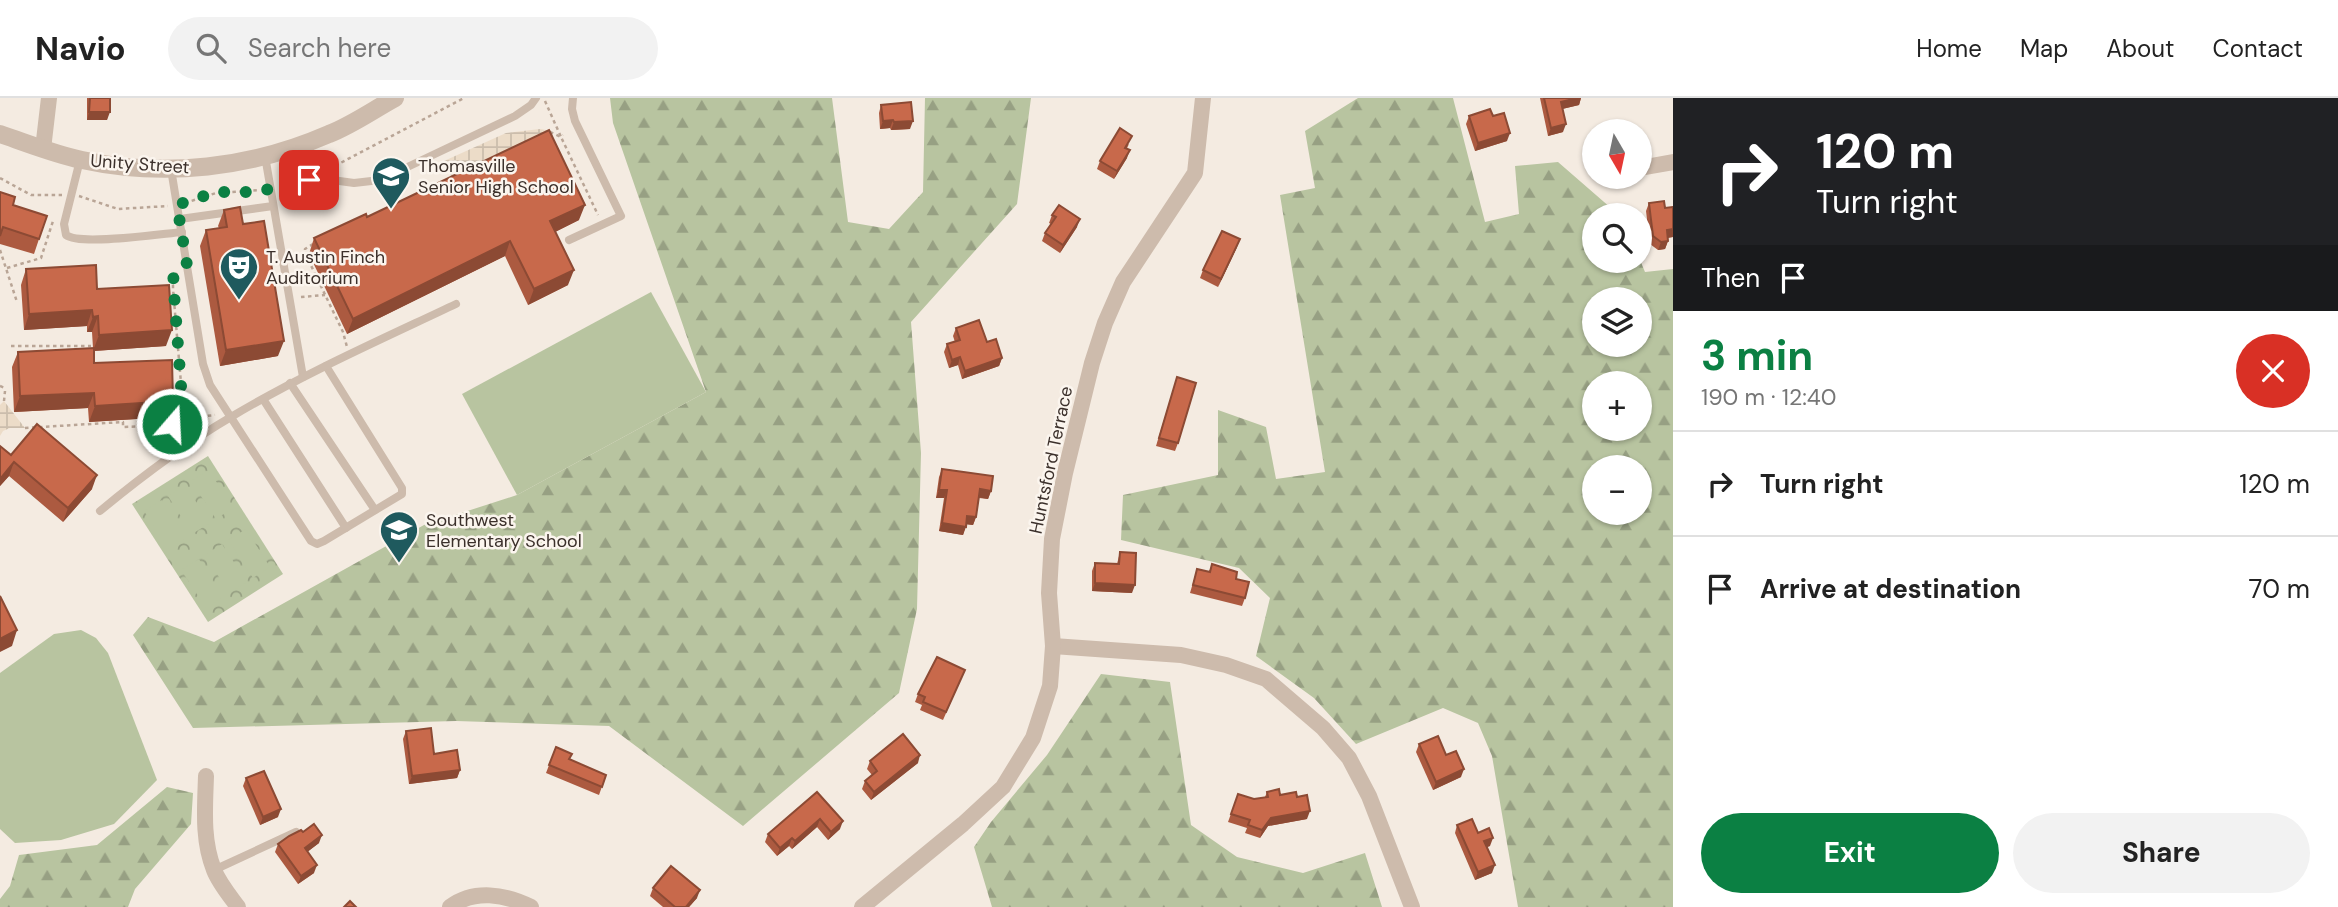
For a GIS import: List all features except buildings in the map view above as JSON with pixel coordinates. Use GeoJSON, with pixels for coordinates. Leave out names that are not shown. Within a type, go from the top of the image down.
{"type":"FeatureCollection","features":[{"type":"Feature","properties":{"kind":"street"},"geometry":{"type":"LineString","coordinates":[[43,149],[49,98]]}},
{"type":"Feature","properties":{"kind":"street","name":"Unity Street"},"geometry":{"type":"LineString","coordinates":[[0,134],[80,160],[171,169],[207,168],[300,146],[331,133],[395,98]]}},
{"type":"Feature","properties":{"kind":"street","name":"Huntsford Terrace"},"geometry":{"type":"LineString","coordinates":[[862,907],[1003,787],[1033,738],[1050,686],[1053,646],[1049,593],[1052,539],[1065,472],[1092,363],[1105,323],[1123,282],[1195,173],[1203,98]]}},
{"type":"Feature","properties":{"kind":"street"},"geometry":{"type":"LineString","coordinates":[[1652,166],[1673,162]]}},
{"type":"Feature","properties":{"kind":"street"},"geometry":{"type":"LineString","coordinates":[[1053,646],[1181,655],[1226,665],[1266,679],[1313,719],[1349,758],[1379,820],[1412,907]]}},
{"type":"Feature","properties":{"kind":"street"},"geometry":{"type":"LineString","coordinates":[[206,776],[204,824],[214,870],[238,907]]}},
{"type":"Feature","properties":{"kind":"street"},"geometry":{"type":"LineString","coordinates":[[450,907],[479,894],[501,897],[531,907]]}},
{"type":"Feature","properties":{"kind":"lane"},"geometry":{"type":"LineString","coordinates":[[300,146],[312,168],[325,179],[354,183],[380,180],[515,116],[536,98]]}},
{"type":"Feature","properties":{"kind":"lane"},"geometry":{"type":"LineString","coordinates":[[569,240],[621,216],[575,121],[573,98]]}},
{"type":"Feature","properties":{"kind":"lane"},"geometry":{"type":"LineString","coordinates":[[265,156],[303,377]]}},
{"type":"Feature","properties":{"kind":"lane"},"geometry":{"type":"LineString","coordinates":[[80,160],[67,195],[64,224],[66,235],[71,239],[182,232]]}},
{"type":"Feature","properties":{"kind":"lane"},"geometry":{"type":"LineString","coordinates":[[171,169],[203,364],[210,385],[311,541],[317,544],[402,494],[402,488],[326,366]]}},
{"type":"Feature","properties":{"kind":"lane"},"geometry":{"type":"LineString","coordinates":[[180,219],[273,206]]}},
{"type":"Feature","properties":{"kind":"lane"},"geometry":{"type":"LineString","coordinates":[[100,510],[128,487],[231,417],[290,383],[456,303]]}},
{"type":"Feature","properties":{"kind":"lane"},"geometry":{"type":"LineString","coordinates":[[290,383],[374,510]]}},
{"type":"Feature","properties":{"kind":"lane"},"geometry":{"type":"LineString","coordinates":[[263,399],[346,528]]}},
{"type":"Feature","properties":{"kind":"lane"},"geometry":{"type":"LineString","coordinates":[[214,870],[296,832]]}},
{"type":"Feature","properties":{"kind":"path"},"geometry":{"type":"LineString","coordinates":[[0,178],[31,195],[89,198],[118,209],[177,205],[216,192],[251,192],[290,186],[320,174],[464,98]]}},
{"type":"Feature","properties":{"kind":"path"},"geometry":{"type":"LineString","coordinates":[[544,98],[599,217]]}},
{"type":"Feature","properties":{"kind":"path"},"geometry":{"type":"LineString","coordinates":[[550,132],[562,136]]}},
{"type":"Feature","properties":{"kind":"path"},"geometry":{"type":"LineString","coordinates":[[59,205],[67,195]]}},
{"type":"Feature","properties":{"kind":"path"},"geometry":{"type":"LineString","coordinates":[[6,268],[41,258],[55,216]]}},
{"type":"Feature","properties":{"kind":"path"},"geometry":{"type":"LineString","coordinates":[[40,226],[51,229]]}},
{"type":"Feature","properties":{"kind":"path"},"geometry":{"type":"LineString","coordinates":[[317,241],[305,249],[305,253],[343,332],[348,355]]}},
{"type":"Feature","properties":{"kind":"path"},"geometry":{"type":"LineString","coordinates":[[0,250],[17,302]]}},
{"type":"Feature","properties":{"kind":"path"},"geometry":{"type":"LineString","coordinates":[[180,419],[183,412],[173,279],[178,271],[187,265]]}},
{"type":"Feature","properties":{"kind":"path"},"geometry":{"type":"LineString","coordinates":[[288,298],[325,295]]}},
{"type":"Feature","properties":{"kind":"path"},"geometry":{"type":"LineString","coordinates":[[11,346],[91,346]]}},
{"type":"Feature","properties":{"kind":"path"},"geometry":{"type":"LineString","coordinates":[[0,386],[5,389],[4,401]]}},
{"type":"Feature","properties":{"kind":"path"},"geometry":{"type":"LineString","coordinates":[[182,399],[200,416]]}},
{"type":"Feature","properties":{"kind":"path"},"geometry":{"type":"LineString","coordinates":[[25,428],[123,422],[123,427],[172,424],[180,419],[200,416],[231,417]]}},
{"type":"Feature","properties":{"kind":"green space"},"geometry":{"type":"Polygon","coordinates":[[[610,98],[832,98],[848,222],[889,229],[923,192],[925,98],[1031,98],[1017,204],[911,322],[921,453],[917,609],[899,693],[743,826],[609,726],[456,721],[193,728],[133,635],[148,617],[214,642],[424,525],[517,495],[706,392],[613,123],[610,98]]]}},
{"type":"Feature","properties":{"kind":"green space"},"geometry":{"type":"Polygon","coordinates":[[[1358,98],[1453,98],[1485,222],[1519,214],[1515,166],[1558,162],[1582,183],[1582,189],[1589,189],[1605,203],[1582,203],[1582,273],[1652,273],[1673,269],[1673,907],[1518,907],[1492,756],[1478,723],[1443,708],[1356,744],[1314,698],[1256,656],[1270,598],[1239,568],[1121,540],[1123,495],[1218,475],[1218,410],[1266,427],[1276,479],[1325,472],[1280,195],[1315,188],[1305,131],[1358,98]]]}},
{"type":"Feature","properties":{"kind":"green space"},"geometry":{"type":"Polygon","coordinates":[[[651,292],[706,392],[517,495],[462,394],[651,292]]]}},
{"type":"Feature","properties":{"kind":"green space"},"geometry":{"type":"Polygon","coordinates":[[[208,456],[283,574],[208,622],[132,504],[208,456]]]}},
{"type":"Feature","properties":{"kind":"green space"},"geometry":{"type":"Polygon","coordinates":[[[209,470],[233,508],[216,519],[191,481],[209,470]]]}},
{"type":"Feature","properties":{"kind":"green space"},"geometry":{"type":"Polygon","coordinates":[[[185,485],[210,523],[192,534],[168,496],[185,485]]]}},
{"type":"Feature","properties":{"kind":"green space"},"geometry":{"type":"Polygon","coordinates":[[[162,500],[186,538],[169,549],[144,511],[162,500]]]}},
{"type":"Feature","properties":{"kind":"green space"},"geometry":{"type":"Polygon","coordinates":[[[246,529],[270,567],[253,578],[228,540],[246,529]]]}},
{"type":"Feature","properties":{"kind":"green space"},"geometry":{"type":"Polygon","coordinates":[[[222,544],[247,582],[229,593],[205,555],[222,544]]]}},
{"type":"Feature","properties":{"kind":"green space"},"geometry":{"type":"Polygon","coordinates":[[[199,559],[223,597],[206,608],[181,570],[199,559]]]}},
{"type":"Feature","properties":{"kind":"green space"},"geometry":{"type":"Polygon","coordinates":[[[81,630],[96,638],[108,653],[157,780],[114,824],[61,840],[15,843],[0,829],[0,673],[54,634],[81,630]]]}},
{"type":"Feature","properties":{"kind":"green space"},"geometry":{"type":"Polygon","coordinates":[[[1101,674],[1170,682],[1191,825],[1237,857],[1303,873],[1365,853],[1382,907],[992,907],[974,847],[991,822],[1047,755],[1101,674]]]}},
{"type":"Feature","properties":{"kind":"green space"},"geometry":{"type":"Polygon","coordinates":[[[167,787],[193,793],[191,824],[135,889],[128,907],[0,907],[0,899],[10,886],[19,855],[97,845],[167,787]]]}},
{"type":"Feature","properties":{"kind":"shaded area"},"geometry":{"type":"Polygon","coordinates":[[[540,129],[552,131],[452,178],[444,161],[506,133],[540,129]]]}},
{"type":"Feature","properties":{"kind":"shaded area"},"geometry":{"type":"Polygon","coordinates":[[[4,401],[25,428],[10,428],[0,436],[0,405],[4,401]]]}},
{"type":"Feature","properties":{"kind":"place","name":"Thomasville Senior High School"},"geometry":{"type":"Point","coordinates":[391,210]}},
{"type":"Feature","properties":{"kind":"place","name":"T. Austin Finch Auditorium"},"geometry":{"type":"Point","coordinates":[239,301]}},
{"type":"Feature","properties":{"kind":"place","name":"Southwest Elementary School"},"geometry":{"type":"Point","coordinates":[399,564]}},
{"type":"Feature","properties":{"kind":"route"},"geometry":{"type":"LineString","coordinates":[[172,424],[180,419],[183,412],[173,279],[178,271],[187,265],[177,205],[216,192],[251,192],[309,180]]}}]}
